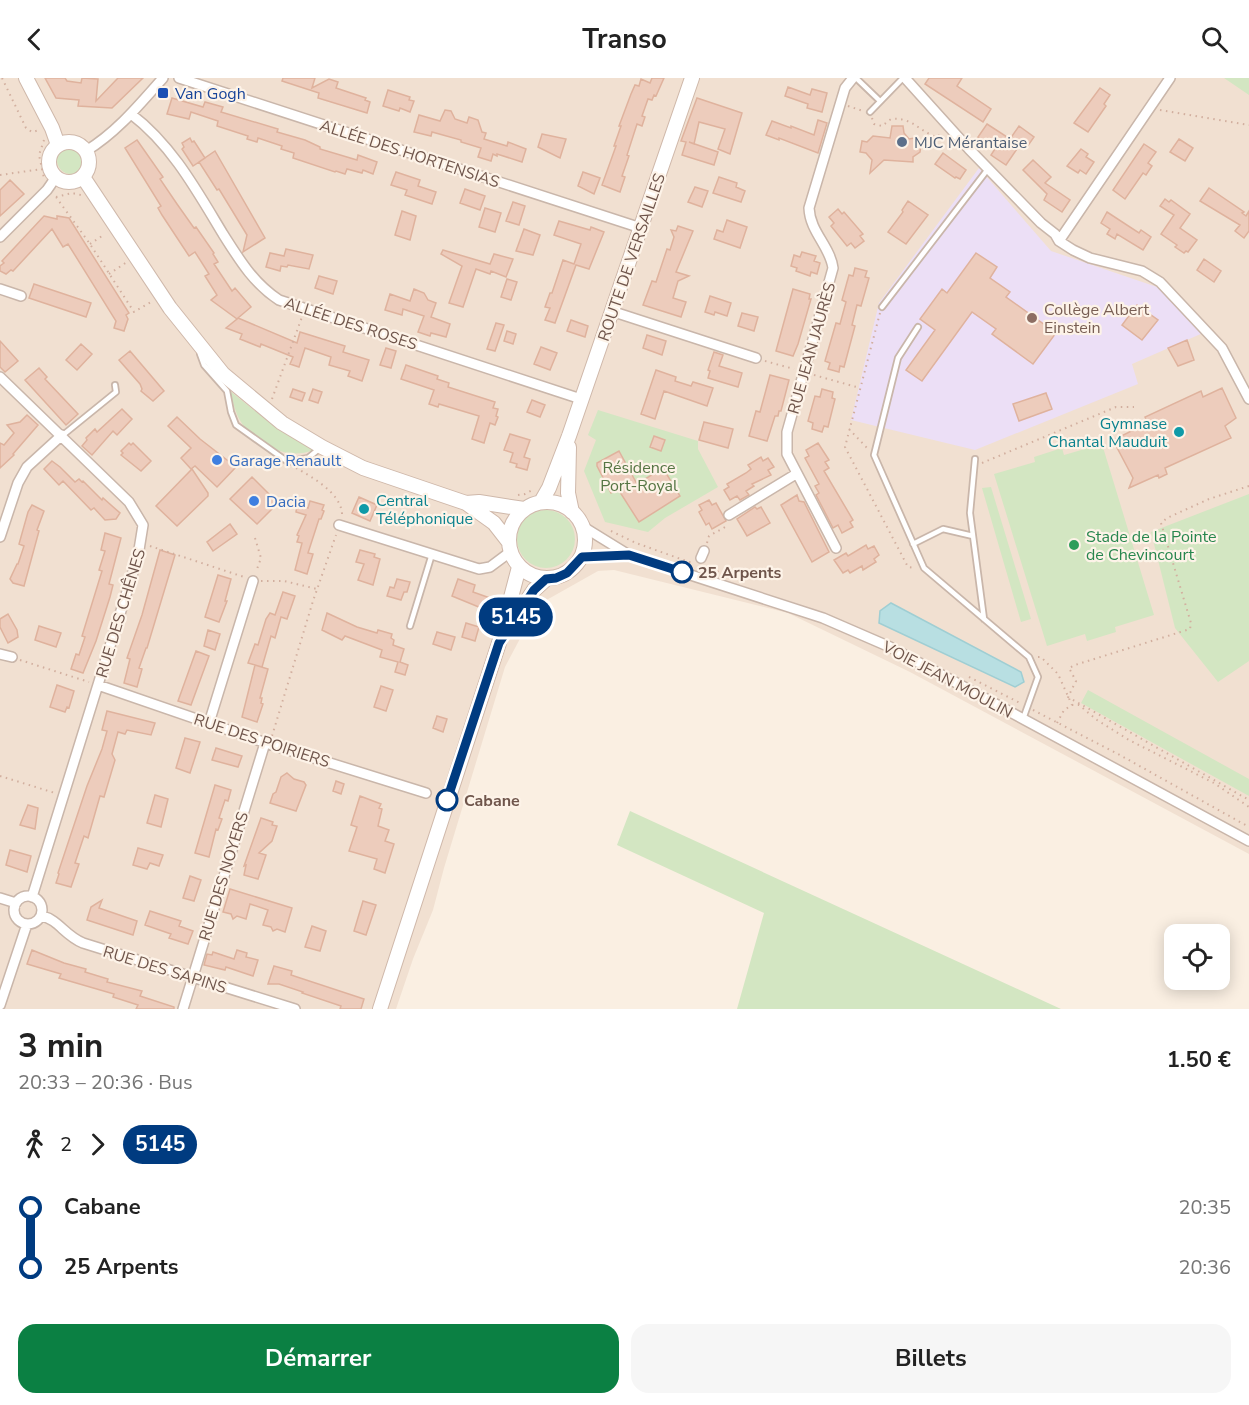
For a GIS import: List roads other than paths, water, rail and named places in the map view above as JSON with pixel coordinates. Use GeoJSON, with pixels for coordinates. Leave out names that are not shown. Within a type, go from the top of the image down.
{"type":"FeatureCollection","features":[{"type":"Feature","properties":{"kind":"main road"},"geometry":{"type":"LineString","coordinates":[[26,78],[52,128],[58,145]]}},
{"type":"Feature","properties":{"kind":"main road","name":"ROUTE DE VERSAILLES"},"geometry":{"type":"LineString","coordinates":[[541,502],[549,488],[569,436],[692,78]]}},
{"type":"Feature","properties":{"kind":"main road"},"geometry":{"type":"LineString","coordinates":[[76,143],[86,151],[89,156],[89,168],[83,177],[67,182],[56,177],[49,161],[58,145],[76,143]]}},
{"type":"Feature","properties":{"kind":"main road"},"geometry":{"type":"LineString","coordinates":[[83,177],[198,346],[223,374],[282,423],[363,468],[466,503],[494,523],[519,567],[531,575],[546,579],[567,573],[582,557],[585,535],[582,526],[572,512],[553,502],[541,502],[524,509],[515,518],[509,531],[509,547]]}},
{"type":"Feature","properties":{"kind":"main road","name":"ROUTE DE VERSAILLES"},"geometry":{"type":"LineString","coordinates":[[569,436],[568,493],[572,512]]}},
{"type":"Feature","properties":{"kind":"main road"},"geometry":{"type":"LineString","coordinates":[[466,503],[479,502],[524,509]]}},
{"type":"Feature","properties":{"kind":"main road"},"geometry":{"type":"LineString","coordinates":[[380,1009],[499,643],[519,567]]}},
{"type":"Feature","properties":{"kind":"main road"},"geometry":{"type":"LineString","coordinates":[[499,643],[534,590],[546,579]]}},
{"type":"Feature","properties":{"kind":"street"},"geometry":{"type":"LineString","coordinates":[[86,151],[104,140],[131,114],[162,78]]}},
{"type":"Feature","properties":{"kind":"street","name":"ALLÉE DES HORTENSIAS"},"geometry":{"type":"LineString","coordinates":[[179,78],[641,228]]}},
{"type":"Feature","properties":{"kind":"street","name":"RUE JEAN JAURÈS"},"geometry":{"type":"LineString","coordinates":[[836,548],[787,454],[787,432],[833,268],[831,257],[813,228],[809,208],[845,88],[854,78]]}},
{"type":"Feature","properties":{"kind":"street"},"geometry":{"type":"LineString","coordinates":[[904,78],[988,169],[1041,223],[1055,234],[1059,241],[1090,258],[1142,271],[1160,282],[1222,348],[1249,399]]}},
{"type":"Feature","properties":{"kind":"street"},"geometry":{"type":"LineString","coordinates":[[1059,241],[1170,78]]}},
{"type":"Feature","properties":{"kind":"street","name":"ALLÉE DES ROSES"},"geometry":{"type":"LineString","coordinates":[[131,114],[162,142],[179,165],[247,272],[279,300],[581,399]]}},
{"type":"Feature","properties":{"kind":"street"},"geometry":{"type":"LineString","coordinates":[[0,237],[47,190],[56,177]]}},
{"type":"Feature","properties":{"kind":"street"},"geometry":{"type":"LineString","coordinates":[[0,289],[21,296]]}},
{"type":"Feature","properties":{"kind":"street"},"geometry":{"type":"LineString","coordinates":[[611,311],[756,358]]}},
{"type":"Feature","properties":{"kind":"street","name":"RUE DES CHÊNES"},"geometry":{"type":"LineString","coordinates":[[0,378],[62,435],[129,502],[143,525],[141,544],[32,897]]}},
{"type":"Feature","properties":{"kind":"street"},"geometry":{"type":"LineString","coordinates":[[0,537],[18,483],[27,468],[62,435]]}},
{"type":"Feature","properties":{"kind":"street"},"geometry":{"type":"LineString","coordinates":[[729,515],[796,474]]}},
{"type":"Feature","properties":{"kind":"street"},"geometry":{"type":"LineString","coordinates":[[339,525],[479,569],[490,567],[509,547]]}},
{"type":"Feature","properties":{"kind":"street","name":"VOIE JEAN MOULIN"},"geometry":{"type":"LineString","coordinates":[[582,526],[629,555],[846,627],[890,648],[1249,841]]}},
{"type":"Feature","properties":{"kind":"street","name":"VOIE JEAN MOULIN"},"geometry":{"type":"LineString","coordinates":[[582,557],[629,555]]}},
{"type":"Feature","properties":{"kind":"street"},"geometry":{"type":"LineString","coordinates":[[209,723],[253,581]]}},
{"type":"Feature","properties":{"kind":"street"},"geometry":{"type":"LineString","coordinates":[[0,654],[12,657]]}},
{"type":"Feature","properties":{"kind":"street","name":"RUE DES POIRIERS"},"geometry":{"type":"LineString","coordinates":[[98,685],[267,744],[426,793]]}},
{"type":"Feature","properties":{"kind":"street","name":"RUE DES NOYERS"},"geometry":{"type":"LineString","coordinates":[[183,1009],[267,744]]}},
{"type":"Feature","properties":{"kind":"street"},"geometry":{"type":"LineString","coordinates":[[23,897],[32,897],[40,902],[43,911],[42,916],[35,923],[27,924],[18,920],[16,903],[23,897]]}},
{"type":"Feature","properties":{"kind":"street"},"geometry":{"type":"LineString","coordinates":[[0,898],[16,903]]}},
{"type":"Feature","properties":{"kind":"street","name":"RUE DES SAPINS"},"geometry":{"type":"LineString","coordinates":[[42,916],[52,918],[73,939],[82,943],[295,1009]]}},
{"type":"Feature","properties":{"kind":"street"},"geometry":{"type":"LineString","coordinates":[[0,1005],[27,924]]}},
{"type":"Feature","properties":{"kind":"lane"},"geometry":{"type":"LineString","coordinates":[[854,78],[880,101]]}},
{"type":"Feature","properties":{"kind":"lane"},"geometry":{"type":"LineString","coordinates":[[870,112],[904,78]]}},
{"type":"Feature","properties":{"kind":"lane"},"geometry":{"type":"LineString","coordinates":[[882,307],[988,169]]}},
{"type":"Feature","properties":{"kind":"lane"},"geometry":{"type":"LineString","coordinates":[[918,327],[897,358],[874,455],[924,568],[1029,657],[1038,677],[1023,719]]}},
{"type":"Feature","properties":{"kind":"lane"},"geometry":{"type":"LineString","coordinates":[[198,346],[204,365],[226,391],[236,425],[288,462],[308,458],[322,447]]}},
{"type":"Feature","properties":{"kind":"lane"},"geometry":{"type":"LineString","coordinates":[[62,435],[116,392],[115,385]]}},
{"type":"Feature","properties":{"kind":"lane"},"geometry":{"type":"LineString","coordinates":[[975,459],[970,513],[984,619]]}},
{"type":"Feature","properties":{"kind":"lane"},"geometry":{"type":"LineString","coordinates":[[913,544],[943,529],[973,536]]}},
{"type":"Feature","properties":{"kind":"lane"},"geometry":{"type":"LineString","coordinates":[[410,626],[432,554]]}},
{"type":"Feature","properties":{"kind":"water"},"geometry":{"type":"Polygon","coordinates":[[[891,603],[1021,672],[1024,682],[1015,687],[879,623],[880,611],[891,603]]]}},
{"type":"Feature","properties":{"kind":"place","name":"Van Gogh"},"geometry":{"type":"Point","coordinates":[163,93]}},
{"type":"Feature","properties":{"kind":"place","name":"MJC Mérantaise"},"geometry":{"type":"Point","coordinates":[902,142]}},
{"type":"Feature","properties":{"kind":"place","name":"Collège Albert Einstein"},"geometry":{"type":"Point","coordinates":[1032,318]}},
{"type":"Feature","properties":{"kind":"place","name":"Gymnase Chantal Mauduit"},"geometry":{"type":"Point","coordinates":[1179,432]}},
{"type":"Feature","properties":{"kind":"place","name":"Garage Renault"},"geometry":{"type":"Point","coordinates":[217,460]}},
{"type":"Feature","properties":{"kind":"place","name":"Dacia"},"geometry":{"type":"Point","coordinates":[254,501]}},
{"type":"Feature","properties":{"kind":"place","name":"Central Téléphonique"},"geometry":{"type":"Point","coordinates":[364,509]}},
{"type":"Feature","properties":{"kind":"place","name":"Stade de la Pointe de Chevincourt"},"geometry":{"type":"Point","coordinates":[1074,545]}},
{"type":"Feature","properties":{"kind":"place","name":"25 Arpents"},"geometry":{"type":"Point","coordinates":[682,572]}},
{"type":"Feature","properties":{"kind":"place","name":"Cabane"},"geometry":{"type":"Point","coordinates":[447,800]}},
{"type":"Feature","properties":{"kind":"park label","name":"Résidence Port-Royal"},"geometry":{"type":"Point","coordinates":[639,476]}}]}
